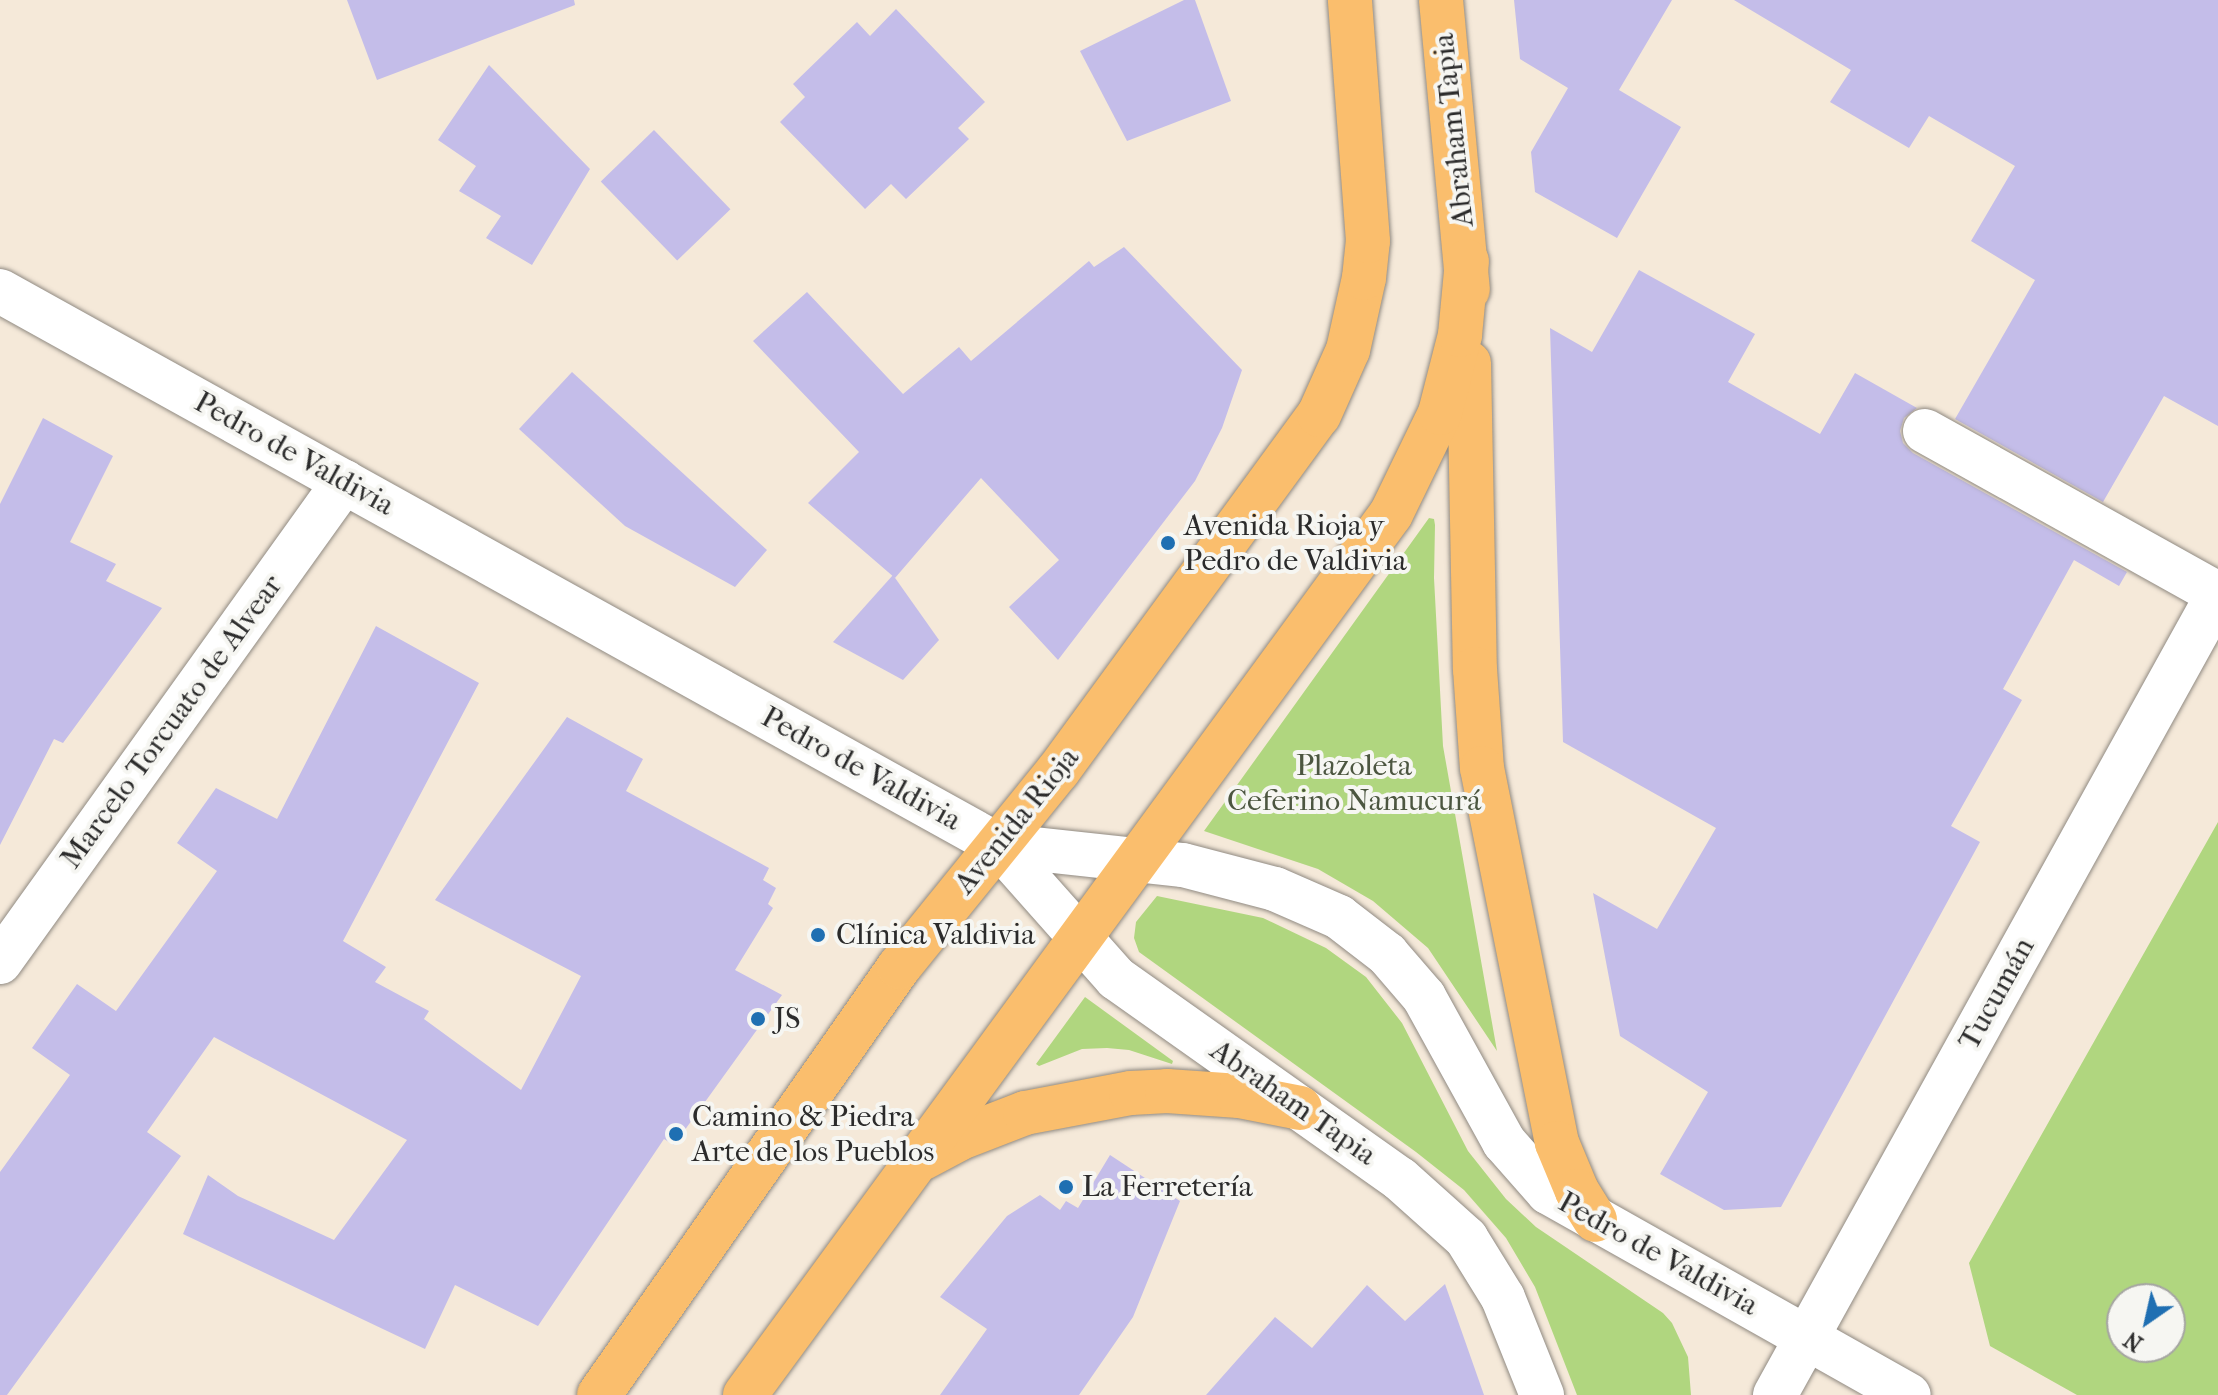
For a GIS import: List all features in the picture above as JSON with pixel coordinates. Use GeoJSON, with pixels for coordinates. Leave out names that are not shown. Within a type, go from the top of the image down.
{"type":"FeatureCollection","features":[{"type":"Feature","properties":{"kind":"main road","name":"Avenida Rioja"},"geometry":{"type":"LineString","coordinates":[[599,1395],[899,967],[1058,771],[1319,415],[1348,350],[1357,315],[1368,219],[1350,0]]}},
{"type":"Feature","properties":{"kind":"main road","name":"Abraham Tapia"},"geometry":{"type":"LineString","coordinates":[[1441,0],[1467,261]]}},
{"type":"Feature","properties":{"kind":"main road"},"geometry":{"type":"LineString","coordinates":[[745,1395],[1391,514],[1407,487],[1440,413],[1460,335],[1467,261]]}},
{"type":"Feature","properties":{"kind":"main road"},"geometry":{"type":"LineString","coordinates":[[1467,261],[1473,609],[1482,768],[1553,1129],[1577,1191],[1595,1220]]}},
{"type":"Feature","properties":{"kind":"main road"},"geometry":{"type":"LineString","coordinates":[[914,1163],[991,1124],[1095,1097],[1167,1091],[1203,1093],[1300,1108]]}},
{"type":"Feature","properties":{"kind":"street","name":"Pedro de Valdivia"},"geometry":{"type":"LineString","coordinates":[[0,291],[998,845],[1183,865],[1275,889],[1321,907],[1359,931],[1387,954],[1424,997],[1504,1142],[1524,1167],[1559,1200],[1909,1395]]}},
{"type":"Feature","properties":{"kind":"street"},"geometry":{"type":"LineString","coordinates":[[1925,431],[2218,594]]}},
{"type":"Feature","properties":{"kind":"street","name":"Marcelo Torcuato de Alvear"},"geometry":{"type":"LineString","coordinates":[[0,962],[17,906],[344,482]]}},
{"type":"Feature","properties":{"kind":"street","name":"Tucumán"},"geometry":{"type":"LineString","coordinates":[[1775,1395],[2218,594]]}},
{"type":"Feature","properties":{"kind":"street","name":"Abraham Tapia"},"geometry":{"type":"LineString","coordinates":[[998,845],[1116,978],[1400,1179],[1466,1238],[1503,1298],[1542,1395]]}},
{"type":"Feature","properties":{"kind":"green space","name":"Plazoleta Ceferino Namucurá"},"geometry":{"type":"Polygon","coordinates":[[[1429,518],[1434,519],[1435,525],[1434,578],[1443,746],[1497,1051],[1428,948],[1373,901],[1318,869],[1204,831],[1429,518]]]}},
{"type":"Feature","properties":{"kind":"green space"},"geometry":{"type":"Polygon","coordinates":[[[2218,822],[2218,1395],[2077,1395],[1990,1346],[1969,1263],[2218,822]]]}},
{"type":"Feature","properties":{"kind":"green space"},"geometry":{"type":"Polygon","coordinates":[[[1157,896],[1263,918],[1326,948],[1366,977],[1402,1023],[1468,1151],[1506,1199],[1536,1227],[1663,1313],[1672,1323],[1688,1357],[1691,1395],[1577,1395],[1535,1287],[1506,1238],[1464,1190],[1139,952],[1134,938],[1136,922],[1157,896]]]}},
{"type":"Feature","properties":{"kind":"green space"},"geometry":{"type":"Polygon","coordinates":[[[1085,997],[1173,1061],[1172,1064],[1129,1050],[1107,1048],[1082,1049],[1039,1066],[1036,1064],[1085,997]]]}},
{"type":"Feature","properties":{"kind":"building"},"geometry":{"type":"Polygon","coordinates":[[[347,0],[574,0],[575,5],[377,80],[347,0]]]}},
{"type":"Feature","properties":{"kind":"building"},"geometry":{"type":"Polygon","coordinates":[[[1184,0],[1195,0],[1231,101],[1127,141],[1080,51],[1184,0]]]}},
{"type":"Feature","properties":{"kind":"building"},"geometry":{"type":"Polygon","coordinates":[[[1514,0],[1672,0],[1619,90],[1681,127],[1617,238],[1535,192],[1531,152],[1568,88],[1520,59],[1514,0]]]}},
{"type":"Feature","properties":{"kind":"building"},"geometry":{"type":"Polygon","coordinates":[[[1734,0],[2218,0],[2218,426],[2164,396],[2103,502],[1955,419],[2035,280],[1971,241],[2015,166],[1929,116],[1909,148],[1830,102],[1851,70],[1734,0]]]}},
{"type":"Feature","properties":{"kind":"building"},"geometry":{"type":"Polygon","coordinates":[[[896,9],[985,102],[958,128],[969,139],[906,199],[891,184],[865,209],[780,122],[805,97],[793,84],[857,22],[870,36],[896,9]]]}},
{"type":"Feature","properties":{"kind":"building"},"geometry":{"type":"Polygon","coordinates":[[[489,65],[590,169],[532,265],[486,238],[501,216],[459,191],[476,166],[438,140],[489,65]]]}},
{"type":"Feature","properties":{"kind":"building"},"geometry":{"type":"Polygon","coordinates":[[[654,130],[730,209],[677,261],[601,181],[654,130]]]}},
{"type":"Feature","properties":{"kind":"building"},"geometry":{"type":"Polygon","coordinates":[[[1124,247],[1242,370],[1222,428],[1195,481],[1058,660],[1009,607],[1059,560],[981,478],[895,578],[808,503],[859,452],[753,341],[807,292],[903,394],[959,347],[971,361],[1089,261],[1094,267],[1124,247]]]}},
{"type":"Feature","properties":{"kind":"building"},"geometry":{"type":"Polygon","coordinates":[[[1639,270],[1755,334],[1728,382],[1820,434],[1855,373],[1917,408],[1904,418],[1900,431],[1903,443],[1913,453],[2127,572],[2119,586],[2074,560],[2003,689],[2022,700],[1951,826],[1980,842],[1781,1207],[1724,1210],[1660,1174],[1708,1092],[1620,1036],[1593,893],[1657,929],[1716,828],[1563,742],[1550,328],[1592,352],[1639,270]]]}},
{"type":"Feature","properties":{"kind":"building"},"geometry":{"type":"Polygon","coordinates":[[[572,372],[767,550],[735,587],[625,526],[519,429],[572,372]]]}},
{"type":"Feature","properties":{"kind":"building"},"geometry":{"type":"Polygon","coordinates":[[[43,418],[113,456],[70,542],[116,564],[106,581],[162,608],[63,743],[54,739],[0,845],[0,504],[43,418]]]}},
{"type":"Feature","properties":{"kind":"building"},"geometry":{"type":"Polygon","coordinates":[[[893,575],[939,640],[903,680],[833,642],[893,575]]]}},
{"type":"Feature","properties":{"kind":"building"},"geometry":{"type":"Polygon","coordinates":[[[376,626],[479,683],[343,941],[386,967],[375,982],[429,1011],[424,1019],[521,1090],[581,976],[435,900],[567,717],[643,759],[626,791],[769,868],[763,880],[776,888],[768,904],[773,908],[735,970],[782,995],[674,1145],[664,1139],[538,1326],[455,1285],[425,1349],[183,1234],[208,1175],[238,1196],[334,1240],[407,1140],[214,1037],[147,1132],[181,1156],[7,1395],[0,1395],[0,1172],[70,1075],[32,1048],[77,984],[116,1011],[217,871],[177,843],[216,788],[277,819],[376,626]]]}},
{"type":"Feature","properties":{"kind":"building"},"geometry":{"type":"Polygon","coordinates":[[[1110,1155],[1180,1201],[1133,1317],[1079,1395],[940,1395],[987,1329],[940,1297],[1007,1216],[1040,1195],[1060,1210],[1066,1201],[1078,1208],[1110,1155]]]}},
{"type":"Feature","properties":{"kind":"building"},"geometry":{"type":"Polygon","coordinates":[[[1445,1284],[1484,1395],[1206,1395],[1275,1317],[1312,1348],[1367,1285],[1405,1321],[1445,1284]]]}},
{"type":"Feature","properties":{"kind":"place","name":"Avenida Rioja y Pedro de Valdivia"},"geometry":{"type":"Point","coordinates":[1168,543]}},
{"type":"Feature","properties":{"kind":"place","name":"Clínica Valdivia"},"geometry":{"type":"Point","coordinates":[818,935]}},
{"type":"Feature","properties":{"kind":"place","name":"JS"},"geometry":{"type":"Point","coordinates":[758,1019]}},
{"type":"Feature","properties":{"kind":"place","name":"Camino & Piedra Arte de los Pueblos"},"geometry":{"type":"Point","coordinates":[676,1134]}},
{"type":"Feature","properties":{"kind":"place","name":"La Ferretería"},"geometry":{"type":"Point","coordinates":[1066,1187]}}]}
